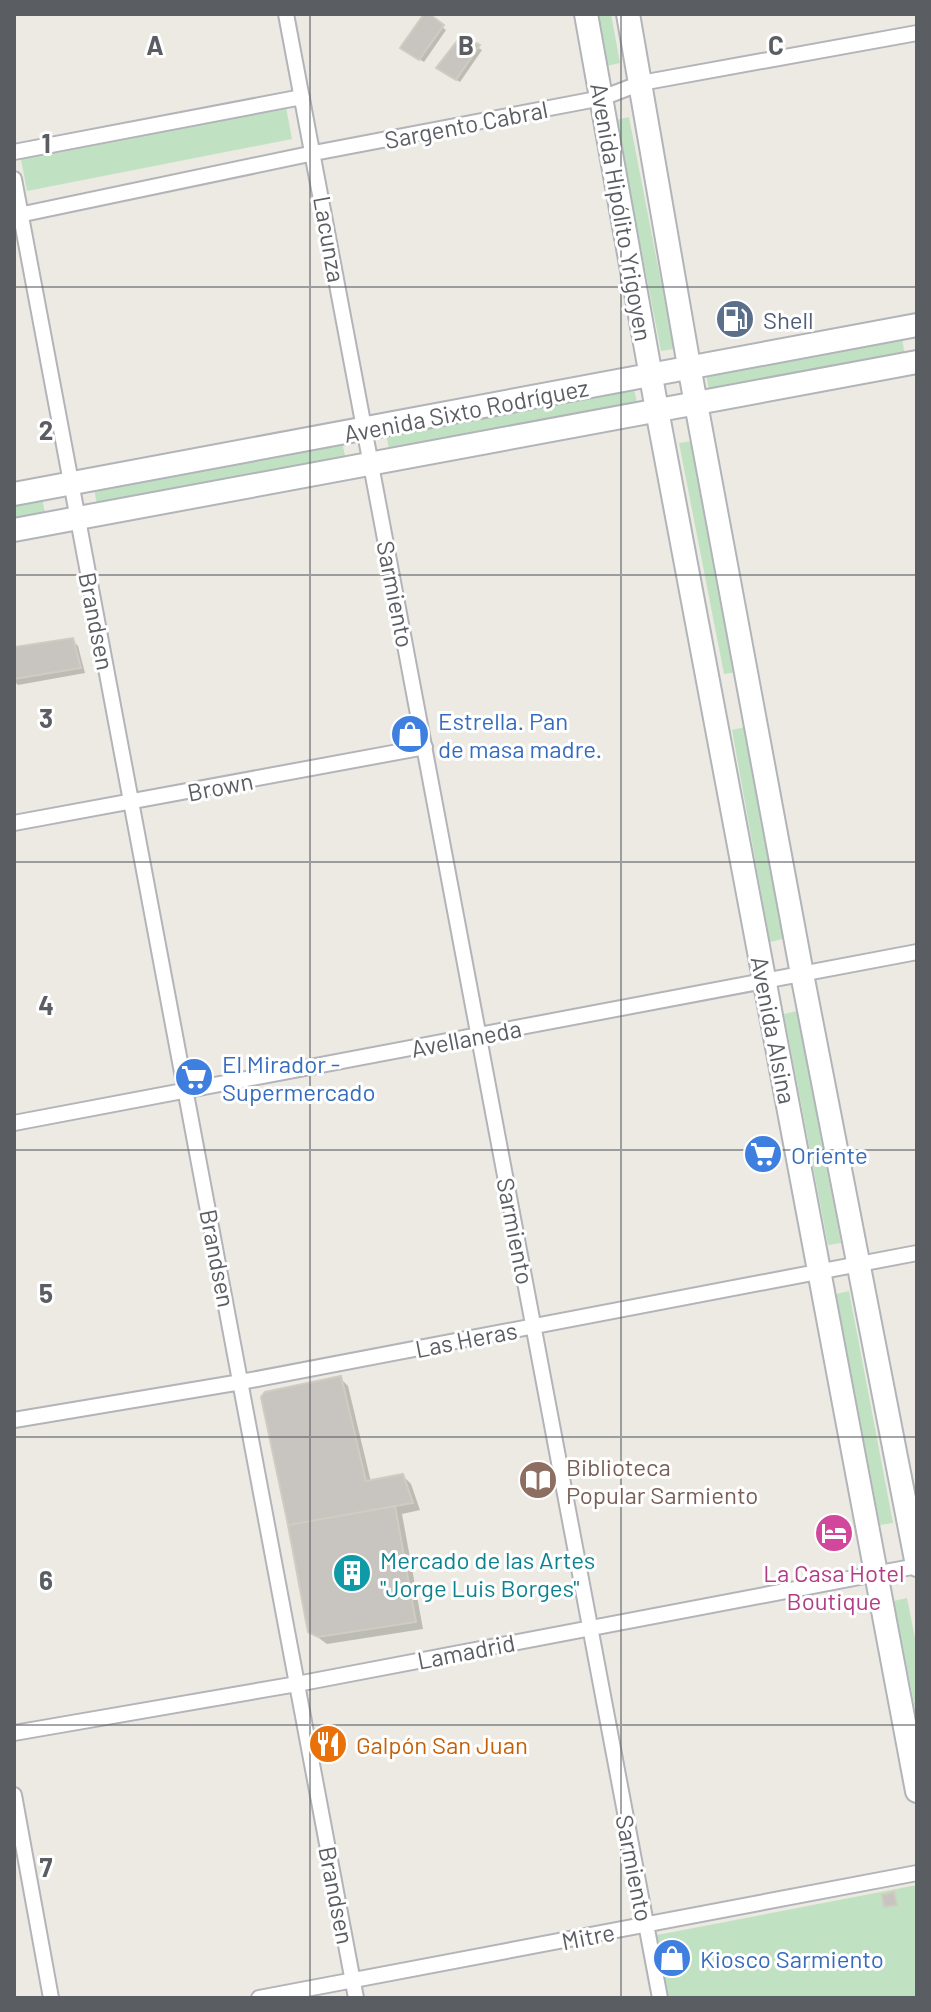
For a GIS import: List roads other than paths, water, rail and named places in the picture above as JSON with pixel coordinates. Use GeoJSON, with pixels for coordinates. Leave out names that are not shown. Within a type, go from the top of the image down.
{"type":"FeatureCollection","features":[{"type":"Feature","properties":{"kind":"main road","name":"Avenida Hipólito Yrigoyen"},"geometry":{"type":"LineString","coordinates":[[586,14],[657,410]]}},
{"type":"Feature","properties":{"kind":"main road","name":"Avenida Hipólito Yrigoyen"},"geometry":{"type":"LineString","coordinates":[[628,14],[697,403]]}},
{"type":"Feature","properties":{"kind":"main road","name":"Avenida Sixto Rodríguez"},"geometry":{"type":"LineString","coordinates":[[14,494],[917,325]]}},
{"type":"Feature","properties":{"kind":"main road","name":"Avenida Sixto Rodríguez"},"geometry":{"type":"LineString","coordinates":[[14,530],[917,362]]}},
{"type":"Feature","properties":{"kind":"main road","name":"Avenida Alsina"},"geometry":{"type":"LineString","coordinates":[[697,403],[802,974],[917,1566]]}},
{"type":"Feature","properties":{"kind":"main road","name":"Avenida Alsina"},"geometry":{"type":"LineString","coordinates":[[657,410],[917,1791]]}},
{"type":"Feature","properties":{"kind":"main road"},"geometry":{"type":"LineString","coordinates":[[713,706],[751,699]]}},
{"type":"Feature","properties":{"kind":"street","name":"Lacunza"},"geometry":{"type":"LineString","coordinates":[[286,14],[371,464]]}},
{"type":"Feature","properties":{"kind":"street","name":"Sargento Cabral"},"geometry":{"type":"LineString","coordinates":[[17,215],[314,153],[602,98],[641,83],[917,33]]}},
{"type":"Feature","properties":{"kind":"street"},"geometry":{"type":"LineString","coordinates":[[14,152],[302,97]]}},
{"type":"Feature","properties":{"kind":"street","name":"Brandsen"},"geometry":{"type":"LineString","coordinates":[[14,179],[17,215],[78,518],[356,1998]]}},
{"type":"Feature","properties":{"kind":"street","name":"Sarmiento"},"geometry":{"type":"LineString","coordinates":[[371,464],[660,1998]]}},
{"type":"Feature","properties":{"kind":"street","name":"Brown"},"geometry":{"type":"LineString","coordinates":[[14,823],[425,747]]}},
{"type":"Feature","properties":{"kind":"street","name":"Avellaneda"},"geometry":{"type":"LineString","coordinates":[[14,1123],[917,952]]}},
{"type":"Feature","properties":{"kind":"street","name":"Las Heras"},"geometry":{"type":"LineString","coordinates":[[14,1420],[241,1382],[917,1253]]}},
{"type":"Feature","properties":{"kind":"street","name":"Lamadrid"},"geometry":{"type":"LineString","coordinates":[[14,1733],[297,1684],[917,1566]]}},
{"type":"Feature","properties":{"kind":"street"},"geometry":{"type":"LineString","coordinates":[[14,1795],[51,1998]]}},
{"type":"Feature","properties":{"kind":"street","name":"Mitre"},"geometry":{"type":"LineString","coordinates":[[259,1998],[917,1873]]}},
{"type":"Feature","properties":{"kind":"place","name":"Shell"},"geometry":{"type":"Point","coordinates":[735,319]}},
{"type":"Feature","properties":{"kind":"place","name":"Estrella. Pan de masa madre."},"geometry":{"type":"Point","coordinates":[410,734]}},
{"type":"Feature","properties":{"kind":"place","name":"El Mirador - Supermercado"},"geometry":{"type":"Point","coordinates":[194,1077]}},
{"type":"Feature","properties":{"kind":"place","name":"Oriente"},"geometry":{"type":"Point","coordinates":[763,1154]}},
{"type":"Feature","properties":{"kind":"place","name":"Biblioteca Popular Sarmiento"},"geometry":{"type":"Point","coordinates":[538,1480]}},
{"type":"Feature","properties":{"kind":"place","name":"La Casa Hotel Boutique"},"geometry":{"type":"Point","coordinates":[834,1533]}},
{"type":"Feature","properties":{"kind":"place","name":"Mercado de las Artes \"Jorge Luis Borges\""},"geometry":{"type":"Point","coordinates":[352,1573]}},
{"type":"Feature","properties":{"kind":"place","name":"Galpón San Juan"},"geometry":{"type":"Point","coordinates":[328,1744]}},
{"type":"Feature","properties":{"kind":"place","name":"Kiosco Sarmiento"},"geometry":{"type":"Point","coordinates":[672,1958]}}]}
